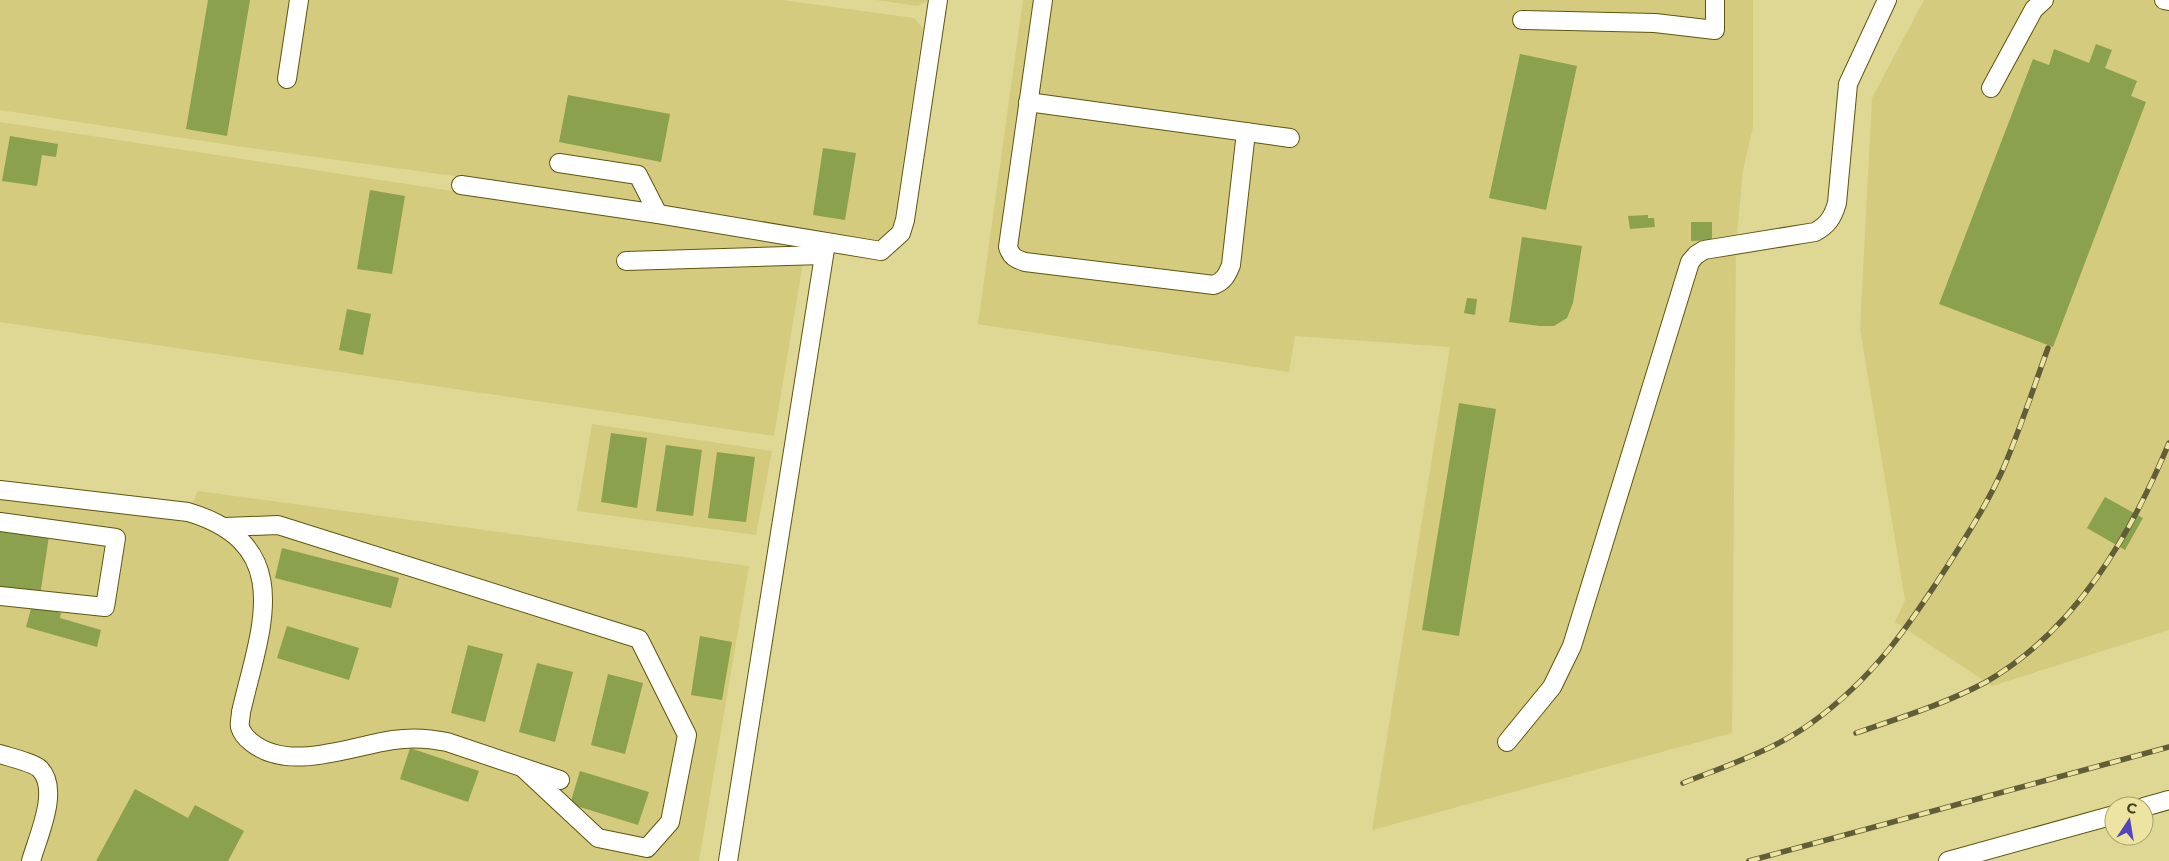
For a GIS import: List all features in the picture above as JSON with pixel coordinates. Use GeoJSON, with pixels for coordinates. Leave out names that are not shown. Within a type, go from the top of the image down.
{"type":"FeatureCollection","features":[{"type":"Feature","properties":{"kind":"street"},"geometry":{"type":"LineString","coordinates":[[287,79],[299,0]]}},
{"type":"Feature","properties":{"kind":"street"},"geometry":{"type":"LineString","coordinates":[[626,261],[824,249],[881,251],[900,233],[905,220],[938,0]]}},
{"type":"Feature","properties":{"kind":"street"},"geometry":{"type":"LineString","coordinates":[[1043,0],[1008,247],[1010,254],[1016,259],[1026,262],[1214,285],[1222,282],[1228,274],[1231,265],[1246,132]]}},
{"type":"Feature","properties":{"kind":"street"},"geometry":{"type":"LineString","coordinates":[[1522,20],[1656,23],[1715,30],[1715,0]]}},
{"type":"Feature","properties":{"kind":"street"},"geometry":{"type":"LineString","coordinates":[[1507,742],[1552,687],[1572,646],[1690,262],[1704,250],[1815,232],[1825,226],[1833,215],[1837,203],[1848,84],[1887,0]]}},
{"type":"Feature","properties":{"kind":"street"},"geometry":{"type":"LineString","coordinates":[[1991,88],[2034,9],[2044,0]]}},
{"type":"Feature","properties":{"kind":"street"},"geometry":{"type":"LineString","coordinates":[[2164,0],[2169,0]]}},
{"type":"Feature","properties":{"kind":"street"},"geometry":{"type":"LineString","coordinates":[[1028,102],[1290,138]]}},
{"type":"Feature","properties":{"kind":"street"},"geometry":{"type":"LineString","coordinates":[[559,163],[638,175],[658,214]]}},
{"type":"Feature","properties":{"kind":"street"},"geometry":{"type":"LineString","coordinates":[[461,185],[658,214],[824,249]]}},
{"type":"Feature","properties":{"kind":"street"},"geometry":{"type":"LineString","coordinates":[[728,861],[824,249]]}},
{"type":"Feature","properties":{"kind":"street"},"geometry":{"type":"LineString","coordinates":[[0,490],[188,512],[208,518],[225,527],[243,541],[254,557],[261,576],[264,601],[263,619],[241,712],[240,726],[245,737],[259,749],[275,754],[292,756],[319,755],[392,740],[429,738],[447,742],[560,780]]}},
{"type":"Feature","properties":{"kind":"street"},"geometry":{"type":"LineString","coordinates":[[0,522],[116,538],[105,607],[0,596]]}},
{"type":"Feature","properties":{"kind":"street"},"geometry":{"type":"LineString","coordinates":[[225,527],[278,525],[639,639],[687,735],[670,822],[647,848],[598,838],[522,768]]}},
{"type":"Feature","properties":{"kind":"street"},"geometry":{"type":"LineString","coordinates":[[0,754],[39,768],[49,783],[48,804],[31,861]]}},
{"type":"Feature","properties":{"kind":"street"},"geometry":{"type":"LineString","coordinates":[[2154,804],[2169,800]]}},
{"type":"Feature","properties":{"kind":"street"},"geometry":{"type":"LineString","coordinates":[[1948,861],[2104,819]]}},
{"type":"Feature","properties":{"kind":"shaded area"},"geometry":{"type":"Polygon","coordinates":[[[0,0],[782,0],[914,18],[923,28],[894,223],[888,234],[877,240],[0,110],[0,0]]]}},
{"type":"Feature","properties":{"kind":"shaded area"},"geometry":{"type":"Polygon","coordinates":[[[876,0],[929,0],[918,6],[876,0]]]}},
{"type":"Feature","properties":{"kind":"shaded area"},"geometry":{"type":"Polygon","coordinates":[[[1023,0],[1753,0],[1753,127],[1743,170],[1736,245],[1732,733],[1372,830],[1450,347],[1295,336],[1289,372],[978,324],[1023,0]]]}},
{"type":"Feature","properties":{"kind":"shaded area"},"geometry":{"type":"Polygon","coordinates":[[[1924,0],[2169,0],[2169,630],[1992,686],[1895,622],[1905,600],[1860,329],[1872,98],[1924,0]]]}},
{"type":"Feature","properties":{"kind":"shaded area"},"geometry":{"type":"Polygon","coordinates":[[[0,122],[806,245],[774,436],[0,322],[0,122]]]}},
{"type":"Feature","properties":{"kind":"shaded area"},"geometry":{"type":"Polygon","coordinates":[[[592,424],[772,451],[756,535],[577,511],[592,424]]]}},
{"type":"Feature","properties":{"kind":"shaded area"},"geometry":{"type":"Polygon","coordinates":[[[198,491],[749,566],[699,861],[0,861],[0,496],[184,522],[198,491]]]}},
{"type":"Feature","properties":{"kind":"building"},"geometry":{"type":"Polygon","coordinates":[[[208,0],[250,0],[227,136],[186,129],[208,0]]]}},
{"type":"Feature","properties":{"kind":"building"},"geometry":{"type":"Polygon","coordinates":[[[2096,44],[2112,50],[2105,68],[2137,81],[2131,96],[2146,102],[2053,347],[1939,304],[2033,59],[2049,65],[2054,49],[2089,63],[2096,44]]]}},
{"type":"Feature","properties":{"kind":"building"},"geometry":{"type":"Polygon","coordinates":[[[1520,54],[1577,66],[1546,210],[1489,198],[1520,54]]]}},
{"type":"Feature","properties":{"kind":"building"},"geometry":{"type":"Polygon","coordinates":[[[568,95],[670,114],[661,162],[559,142],[568,95]]]}},
{"type":"Feature","properties":{"kind":"building"},"geometry":{"type":"Polygon","coordinates":[[[10,136],[58,144],[56,157],[42,155],[37,186],[2,181],[10,136]]]}},
{"type":"Feature","properties":{"kind":"building"},"geometry":{"type":"Polygon","coordinates":[[[823,148],[856,153],[845,220],[813,215],[823,148]]]}},
{"type":"Feature","properties":{"kind":"building"},"geometry":{"type":"Polygon","coordinates":[[[370,190],[405,196],[392,274],[357,269],[370,190]]]}},
{"type":"Feature","properties":{"kind":"building"},"geometry":{"type":"Polygon","coordinates":[[[1648,215],[1648,218],[1654,218],[1655,227],[1630,229],[1628,216],[1648,215]]]}},
{"type":"Feature","properties":{"kind":"building"},"geometry":{"type":"Polygon","coordinates":[[[1691,222],[1712,222],[1712,240],[1691,241],[1691,222]]]}},
{"type":"Feature","properties":{"kind":"building"},"geometry":{"type":"Polygon","coordinates":[[[1522,237],[1582,246],[1573,303],[1567,318],[1554,326],[1509,322],[1522,237]]]}},
{"type":"Feature","properties":{"kind":"building"},"geometry":{"type":"Polygon","coordinates":[[[1467,298],[1477,299],[1475,315],[1464,313],[1467,298]]]}},
{"type":"Feature","properties":{"kind":"building"},"geometry":{"type":"Polygon","coordinates":[[[347,309],[371,314],[363,355],[339,350],[347,309]]]}},
{"type":"Feature","properties":{"kind":"building"},"geometry":{"type":"Polygon","coordinates":[[[1459,403],[1496,409],[1459,636],[1422,630],[1459,403]]]}},
{"type":"Feature","properties":{"kind":"building"},"geometry":{"type":"Polygon","coordinates":[[[611,433],[647,438],[637,508],[601,502],[611,433]]]}},
{"type":"Feature","properties":{"kind":"building"},"geometry":{"type":"Polygon","coordinates":[[[666,445],[702,450],[693,516],[656,511],[666,445]]]}},
{"type":"Feature","properties":{"kind":"building"},"geometry":{"type":"Polygon","coordinates":[[[717,452],[755,457],[746,522],[708,518],[717,452]]]}},
{"type":"Feature","properties":{"kind":"building"},"geometry":{"type":"Polygon","coordinates":[[[2105,497],[2143,518],[2125,550],[2087,528],[2105,497]]]}},
{"type":"Feature","properties":{"kind":"building"},"geometry":{"type":"Polygon","coordinates":[[[0,529],[49,536],[40,596],[0,590],[0,529]]]}},
{"type":"Feature","properties":{"kind":"building"},"geometry":{"type":"Polygon","coordinates":[[[282,548],[399,578],[391,608],[275,578],[282,548]]]}},
{"type":"Feature","properties":{"kind":"building"},"geometry":{"type":"Polygon","coordinates":[[[32,605],[61,613],[60,618],[101,630],[97,647],[26,627],[32,605]]]}},
{"type":"Feature","properties":{"kind":"building"},"geometry":{"type":"Polygon","coordinates":[[[287,626],[359,648],[349,680],[277,658],[287,626]]]}},
{"type":"Feature","properties":{"kind":"building"},"geometry":{"type":"Polygon","coordinates":[[[700,636],[732,642],[722,700],[691,695],[700,636]]]}},
{"type":"Feature","properties":{"kind":"building"},"geometry":{"type":"Polygon","coordinates":[[[468,645],[503,654],[485,722],[451,713],[468,645]]]}},
{"type":"Feature","properties":{"kind":"building"},"geometry":{"type":"Polygon","coordinates":[[[537,663],[573,672],[555,742],[519,732],[537,663]]]}},
{"type":"Feature","properties":{"kind":"building"},"geometry":{"type":"Polygon","coordinates":[[[608,674],[643,683],[625,754],[591,745],[608,674]]]}},
{"type":"Feature","properties":{"kind":"building"},"geometry":{"type":"Polygon","coordinates":[[[410,748],[479,771],[468,802],[400,779],[410,748]]]}},
{"type":"Feature","properties":{"kind":"building"},"geometry":{"type":"Polygon","coordinates":[[[580,771],[649,792],[638,825],[570,804],[580,771]]]}},
{"type":"Feature","properties":{"kind":"building"},"geometry":{"type":"Polygon","coordinates":[[[135,789],[188,818],[195,805],[244,831],[228,861],[96,861],[135,789]]]}},
{"type":"Feature","properties":{"kind":"railway"},"geometry":{"type":"LineString","coordinates":[[1683,783],[1748,757],[1795,734],[1853,689],[1888,650],[1920,608],[1991,493],[2015,439],[2048,348]]}},
{"type":"Feature","properties":{"kind":"railway"},"geometry":{"type":"LineString","coordinates":[[1856,733],[1938,704],[1986,682],[2018,661],[2047,636],[2097,578],[2118,546],[2154,478],[2169,443]]}},
{"type":"Feature","properties":{"kind":"railway"},"geometry":{"type":"LineString","coordinates":[[1749,861],[2169,747]]}}]}
